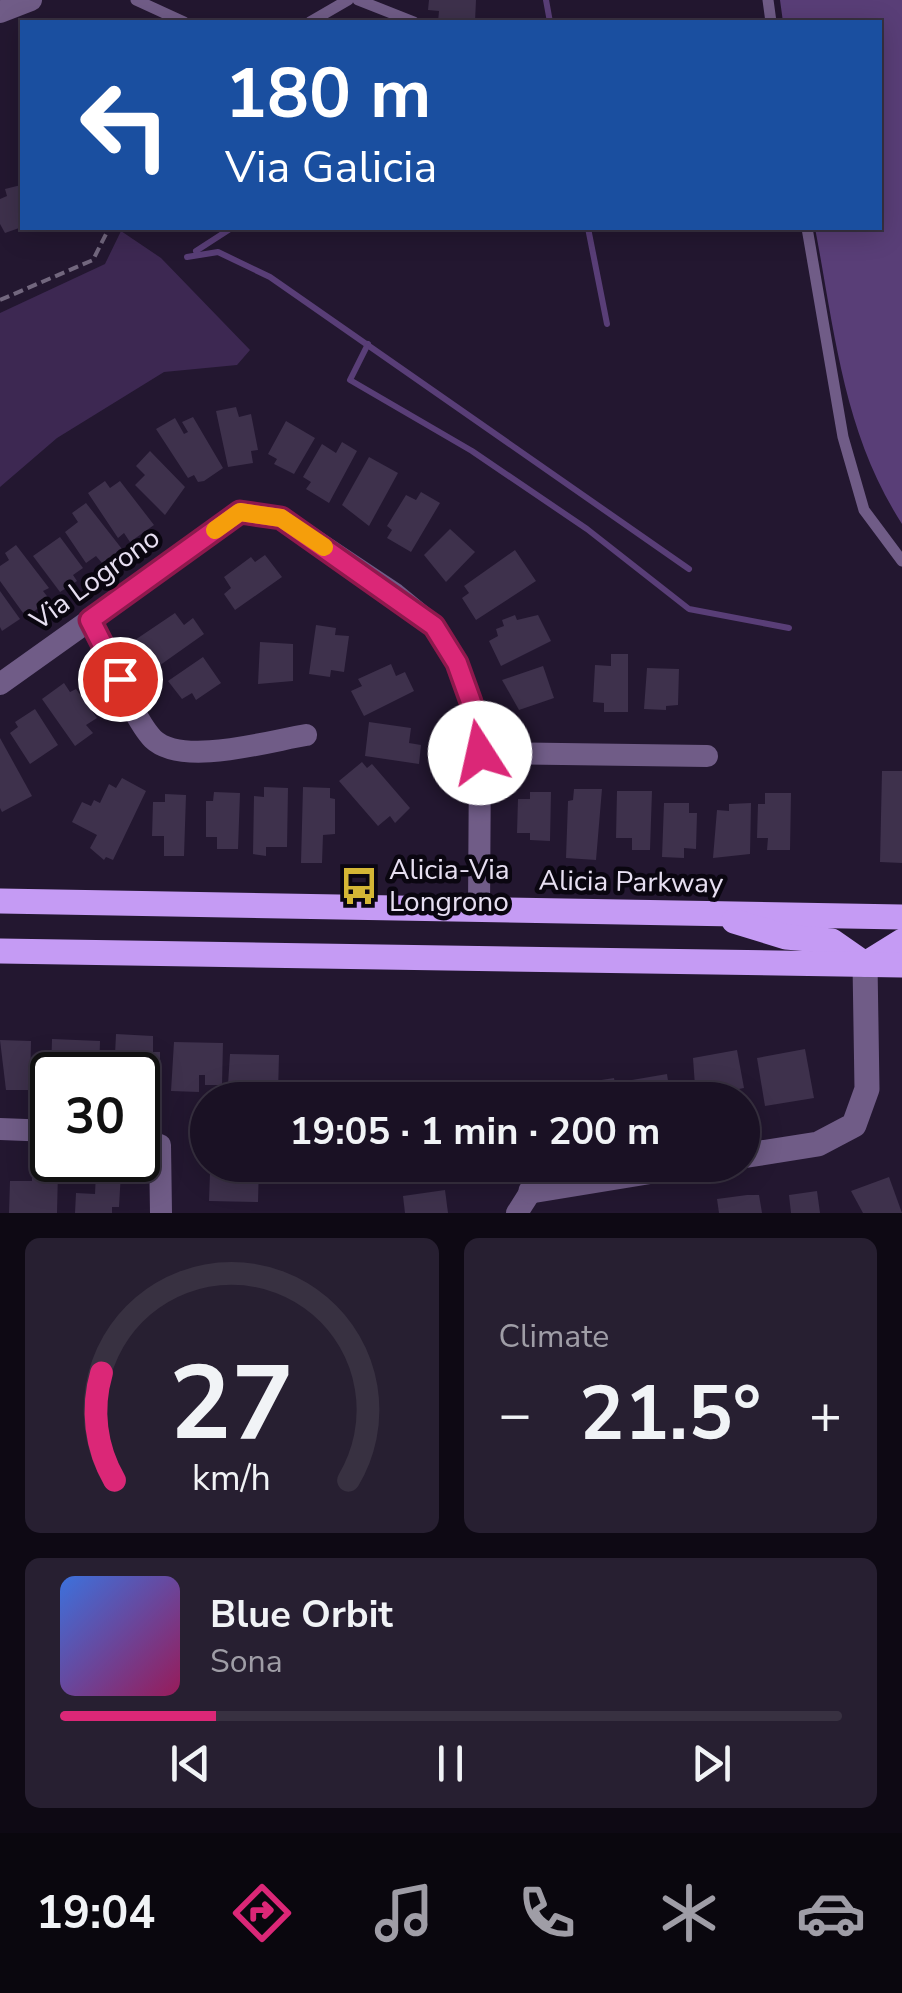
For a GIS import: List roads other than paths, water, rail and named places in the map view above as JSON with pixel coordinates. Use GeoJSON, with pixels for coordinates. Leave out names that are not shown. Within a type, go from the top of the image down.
{"type":"FeatureCollection","features":[{"type":"Feature","properties":{"kind":"main road","name":"Alicia Parkway"},"geometry":{"type":"LineString","coordinates":[[0,901],[902,917]]}},
{"type":"Feature","properties":{"kind":"main road"},"geometry":{"type":"LineString","coordinates":[[710,913],[786,938],[832,941],[865,964]]}},
{"type":"Feature","properties":{"kind":"main road"},"geometry":{"type":"LineString","coordinates":[[865,964],[902,941]]}},
{"type":"Feature","properties":{"kind":"main road"},"geometry":{"type":"LineString","coordinates":[[0,950],[902,965]]}},
{"type":"Feature","properties":{"kind":"street"},"geometry":{"type":"LineString","coordinates":[[0,12],[31,0]]}},
{"type":"Feature","properties":{"kind":"street","name":"Via Logrono"},"geometry":{"type":"LineString","coordinates":[[0,684],[240,512],[281,518],[434,626],[457,663],[471,702],[480,753],[479,910]]}},
{"type":"Feature","properties":{"kind":"street"},"geometry":{"type":"LineString","coordinates":[[90,620],[152,738],[170,750],[205,752],[306,735]]}},
{"type":"Feature","properties":{"kind":"street"},"geometry":{"type":"LineString","coordinates":[[480,753],[707,756]]}},
{"type":"Feature","properties":{"kind":"street"},"geometry":{"type":"LineString","coordinates":[[760,1153],[818,1144],[854,1125],[867,1090],[865,964]]}},
{"type":"Feature","properties":{"kind":"street"},"geometry":{"type":"LineString","coordinates":[[0,1129],[30,1130]]}},
{"type":"Feature","properties":{"kind":"street"},"geometry":{"type":"LineString","coordinates":[[156,1182],[161,1213]]}},
{"type":"Feature","properties":{"kind":"street"},"geometry":{"type":"LineString","coordinates":[[524,1202],[614,1182]]}},
{"type":"Feature","properties":{"kind":"lane"},"geometry":{"type":"LineString","coordinates":[[136,0],[180,20]]}},
{"type":"Feature","properties":{"kind":"lane"},"geometry":{"type":"LineString","coordinates":[[313,20],[348,0]]}},
{"type":"Feature","properties":{"kind":"lane"},"geometry":{"type":"LineString","coordinates":[[358,0],[409,20]]}},
{"type":"Feature","properties":{"kind":"lane"},"geometry":{"type":"LineString","coordinates":[[807,230],[843,437],[864,510],[902,561]]}},
{"type":"Feature","properties":{"kind":"waterway"},"geometry":{"type":"LineString","coordinates":[[546,0],[550,20]]}},
{"type":"Feature","properties":{"kind":"waterway"},"geometry":{"type":"LineString","coordinates":[[196,251],[228,230]]}},
{"type":"Feature","properties":{"kind":"waterway"},"geometry":{"type":"LineString","coordinates":[[588,230],[607,324]]}},
{"type":"Feature","properties":{"kind":"waterway"},"geometry":{"type":"LineString","coordinates":[[187,257],[218,252],[270,277],[689,569]]}},
{"type":"Feature","properties":{"kind":"waterway"},"geometry":{"type":"LineString","coordinates":[[368,344],[350,380],[472,451],[587,529],[689,609],[789,628]]}},
{"type":"Feature","properties":{"kind":"place","name":"Alicia-Via Longrono"},"geometry":{"type":"Point","coordinates":[359,886]}}]}
